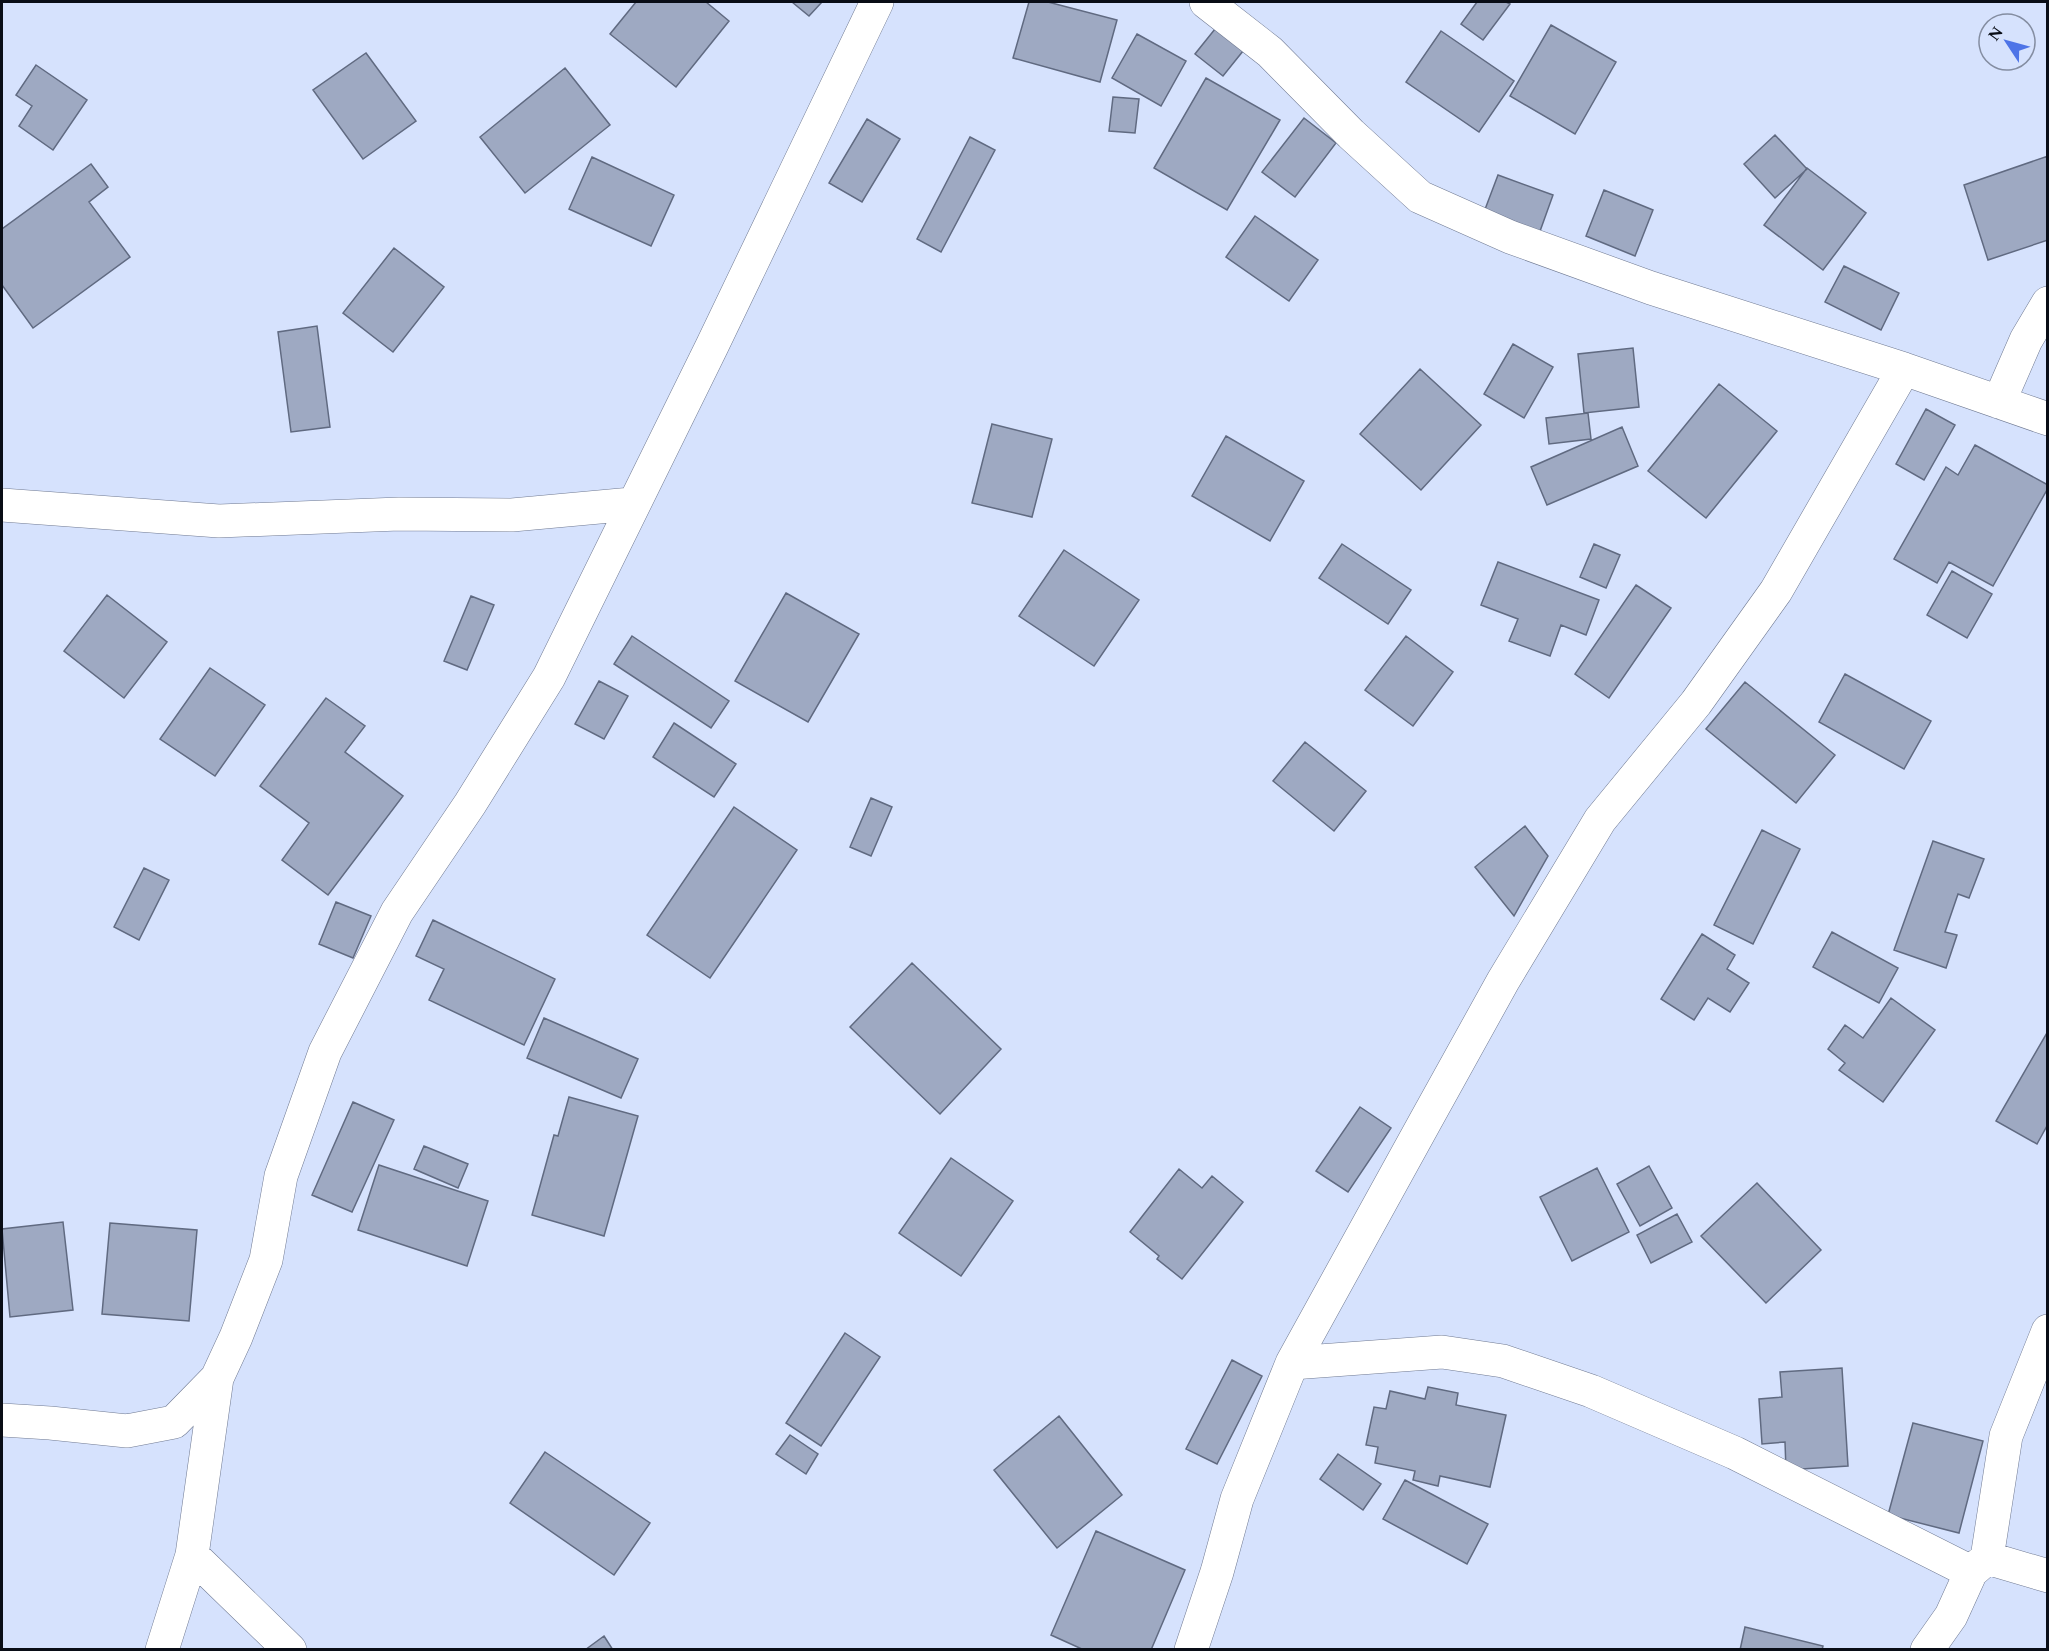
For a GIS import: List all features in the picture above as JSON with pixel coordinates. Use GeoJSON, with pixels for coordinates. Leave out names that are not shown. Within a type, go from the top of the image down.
{"type":"FeatureCollection","features":[{"type":"Feature","properties":{"kind":"street"},"geometry":{"type":"LineString","coordinates":[[162,1650],[192,1555],[217,1378],[236,1338],[266,1260],[281,1176],[325,1052],[397,912],[470,804],[549,677],[632,504],[712,346],[877,2]]}},
{"type":"Feature","properties":{"kind":"street"},"geometry":{"type":"LineString","coordinates":[[1206,2],[1270,52],[1351,134],[1420,197],[1510,237],[1651,288],[1904,369],[2048,419]]}},
{"type":"Feature","properties":{"kind":"street"},"geometry":{"type":"LineString","coordinates":[[1998,402],[2026,340],[2048,303]]}},
{"type":"Feature","properties":{"kind":"street"},"geometry":{"type":"LineString","coordinates":[[1191,1650],[1217,1572],[1237,1499],[1292,1363],[1503,981],[1600,820],[1696,704],[1776,591],[1904,369]]}},
{"type":"Feature","properties":{"kind":"street"},"geometry":{"type":"LineString","coordinates":[[2,505],[219,521],[399,514],[512,515],[632,504]]}},
{"type":"Feature","properties":{"kind":"street"},"geometry":{"type":"LineString","coordinates":[[1928,1650],[1951,1617],[1979,1565],[2006,1436],[2048,1331]]}},
{"type":"Feature","properties":{"kind":"street"},"geometry":{"type":"LineString","coordinates":[[1292,1363],[1442,1352],[1503,1361],[1591,1391],[1735,1453],[1979,1565],[2048,1576]]}},
{"type":"Feature","properties":{"kind":"street"},"geometry":{"type":"LineString","coordinates":[[2,1420],[127,1431],[174,1422],[217,1378]]}},
{"type":"Feature","properties":{"kind":"street"},"geometry":{"type":"LineString","coordinates":[[192,1555],[290,1650]]}},
{"type":"Feature","properties":{"kind":"building"},"geometry":{"type":"Polygon","coordinates":[[[636,2],[706,2],[729,21],[676,87],[610,34],[636,2]]]}},
{"type":"Feature","properties":{"kind":"building"},"geometry":{"type":"Polygon","coordinates":[[[792,2],[822,2],[809,16],[792,2]]]}},
{"type":"Feature","properties":{"kind":"building"},"geometry":{"type":"Polygon","coordinates":[[[1029,2],[1048,2],[1117,20],[1100,82],[1013,58],[1029,2]]]}},
{"type":"Feature","properties":{"kind":"building"},"geometry":{"type":"Polygon","coordinates":[[[1477,2],[1510,4],[1483,40],[1461,24],[1477,2]]]}},
{"type":"Feature","properties":{"kind":"building"},"geometry":{"type":"Polygon","coordinates":[[[1219,24],[1247,46],[1223,76],[1195,54],[1219,24]]]}},
{"type":"Feature","properties":{"kind":"building"},"geometry":{"type":"Polygon","coordinates":[[[1551,25],[1616,62],[1575,134],[1510,96],[1551,25]]]}},
{"type":"Feature","properties":{"kind":"building"},"geometry":{"type":"Polygon","coordinates":[[[1441,31],[1514,81],[1479,132],[1406,82],[1441,31]]]}},
{"type":"Feature","properties":{"kind":"building"},"geometry":{"type":"Polygon","coordinates":[[[1137,34],[1186,61],[1161,106],[1112,78],[1137,34]]]}},
{"type":"Feature","properties":{"kind":"building"},"geometry":{"type":"Polygon","coordinates":[[[366,53],[416,121],[363,159],[313,90],[366,53]]]}},
{"type":"Feature","properties":{"kind":"building"},"geometry":{"type":"Polygon","coordinates":[[[36,65],[87,100],[53,150],[19,126],[32,106],[16,95],[36,65]]]}},
{"type":"Feature","properties":{"kind":"building"},"geometry":{"type":"Polygon","coordinates":[[[565,68],[610,125],[525,193],[480,137],[565,68]]]}},
{"type":"Feature","properties":{"kind":"building"},"geometry":{"type":"Polygon","coordinates":[[[1206,78],[1280,120],[1227,210],[1154,168],[1206,78]]]}},
{"type":"Feature","properties":{"kind":"building"},"geometry":{"type":"Polygon","coordinates":[[[1113,97],[1139,99],[1135,133],[1109,131],[1113,97]]]}},
{"type":"Feature","properties":{"kind":"building"},"geometry":{"type":"Polygon","coordinates":[[[1304,118],[1336,143],[1295,197],[1262,172],[1304,118]]]}},
{"type":"Feature","properties":{"kind":"building"},"geometry":{"type":"Polygon","coordinates":[[[867,119],[900,139],[862,202],[829,183],[867,119]]]}},
{"type":"Feature","properties":{"kind":"building"},"geometry":{"type":"Polygon","coordinates":[[[1775,135],[1807,169],[1775,198],[1744,164],[1775,135]]]}},
{"type":"Feature","properties":{"kind":"building"},"geometry":{"type":"Polygon","coordinates":[[[970,137],[995,150],[941,252],[917,239],[970,137]]]}},
{"type":"Feature","properties":{"kind":"building"},"geometry":{"type":"Polygon","coordinates":[[[2048,156],[2048,240],[1988,260],[1964,185],[2048,156]]]}},
{"type":"Feature","properties":{"kind":"building"},"geometry":{"type":"Polygon","coordinates":[[[592,157],[674,195],[651,246],[569,209],[592,157]]]}},
{"type":"Feature","properties":{"kind":"building"},"geometry":{"type":"Polygon","coordinates":[[[91,164],[108,187],[89,202],[130,257],[33,328],[2,285],[2,229],[91,164]]]}},
{"type":"Feature","properties":{"kind":"building"},"geometry":{"type":"Polygon","coordinates":[[[1807,168],[1866,213],[1823,270],[1764,225],[1807,168]]]}},
{"type":"Feature","properties":{"kind":"building"},"geometry":{"type":"Polygon","coordinates":[[[1498,175],[1553,195],[1539,234],[1484,212],[1498,175]]]}},
{"type":"Feature","properties":{"kind":"building"},"geometry":{"type":"Polygon","coordinates":[[[1604,190],[1653,210],[1635,256],[1586,236],[1604,190]]]}},
{"type":"Feature","properties":{"kind":"building"},"geometry":{"type":"Polygon","coordinates":[[[1255,216],[1318,260],[1289,301],[1226,257],[1255,216]]]}},
{"type":"Feature","properties":{"kind":"building"},"geometry":{"type":"Polygon","coordinates":[[[394,248],[444,287],[393,352],[343,313],[394,248]]]}},
{"type":"Feature","properties":{"kind":"building"},"geometry":{"type":"Polygon","coordinates":[[[1844,266],[1899,293],[1881,330],[1825,302],[1844,266]]]}},
{"type":"Feature","properties":{"kind":"building"},"geometry":{"type":"Polygon","coordinates":[[[317,326],[330,427],[291,432],[278,332],[317,326]]]}},
{"type":"Feature","properties":{"kind":"building"},"geometry":{"type":"Polygon","coordinates":[[[1513,344],[1553,367],[1524,418],[1484,394],[1513,344]]]}},
{"type":"Feature","properties":{"kind":"building"},"geometry":{"type":"Polygon","coordinates":[[[1633,348],[1639,407],[1584,413],[1578,354],[1633,348]]]}},
{"type":"Feature","properties":{"kind":"building"},"geometry":{"type":"Polygon","coordinates":[[[1420,369],[1481,425],[1421,490],[1360,434],[1420,369]]]}},
{"type":"Feature","properties":{"kind":"building"},"geometry":{"type":"Polygon","coordinates":[[[1719,384],[1777,431],[1706,518],[1648,471],[1719,384]]]}},
{"type":"Feature","properties":{"kind":"building"},"geometry":{"type":"Polygon","coordinates":[[[1926,409],[1955,425],[1924,480],[1896,464],[1926,409]]]}},
{"type":"Feature","properties":{"kind":"building"},"geometry":{"type":"Polygon","coordinates":[[[1588,413],[1591,439],[1549,444],[1546,418],[1588,413]]]}},
{"type":"Feature","properties":{"kind":"building"},"geometry":{"type":"Polygon","coordinates":[[[992,424],[1052,439],[1032,517],[972,503],[992,424]]]}},
{"type":"Feature","properties":{"kind":"building"},"geometry":{"type":"Polygon","coordinates":[[[1622,427],[1638,466],[1547,505],[1531,467],[1622,427]]]}},
{"type":"Feature","properties":{"kind":"building"},"geometry":{"type":"Polygon","coordinates":[[[1226,436],[1304,481],[1270,541],[1192,496],[1226,436]]]}},
{"type":"Feature","properties":{"kind":"building"},"geometry":{"type":"Polygon","coordinates":[[[1975,445],[2048,485],[2048,488],[1993,586],[1949,562],[1937,583],[1894,559],[1946,467],[1958,475],[1975,445]]]}},
{"type":"Feature","properties":{"kind":"building"},"geometry":{"type":"Polygon","coordinates":[[[1342,544],[1411,590],[1388,624],[1319,578],[1342,544]]]}},
{"type":"Feature","properties":{"kind":"building"},"geometry":{"type":"Polygon","coordinates":[[[1594,544],[1620,555],[1606,588],[1580,577],[1594,544]]]}},
{"type":"Feature","properties":{"kind":"building"},"geometry":{"type":"Polygon","coordinates":[[[1064,550],[1139,600],[1094,666],[1019,616],[1064,550]]]}},
{"type":"Feature","properties":{"kind":"building"},"geometry":{"type":"Polygon","coordinates":[[[1498,562],[1599,600],[1586,635],[1561,625],[1550,656],[1509,641],[1518,619],[1481,605],[1498,562]]]}},
{"type":"Feature","properties":{"kind":"building"},"geometry":{"type":"Polygon","coordinates":[[[1952,571],[1992,594],[1967,638],[1927,615],[1952,571]]]}},
{"type":"Feature","properties":{"kind":"building"},"geometry":{"type":"Polygon","coordinates":[[[1636,585],[1671,608],[1609,698],[1575,674],[1636,585]]]}},
{"type":"Feature","properties":{"kind":"building"},"geometry":{"type":"Polygon","coordinates":[[[786,593],[859,634],[808,722],[735,681],[786,593]]]}},
{"type":"Feature","properties":{"kind":"building"},"geometry":{"type":"Polygon","coordinates":[[[107,595],[167,642],[124,698],[64,651],[107,595]]]}},
{"type":"Feature","properties":{"kind":"building"},"geometry":{"type":"Polygon","coordinates":[[[471,596],[494,605],[467,670],[444,661],[471,596]]]}},
{"type":"Feature","properties":{"kind":"building"},"geometry":{"type":"Polygon","coordinates":[[[632,636],[729,701],[711,728],[614,664],[632,636]]]}},
{"type":"Feature","properties":{"kind":"building"},"geometry":{"type":"Polygon","coordinates":[[[1406,636],[1453,672],[1413,726],[1365,690],[1406,636]]]}},
{"type":"Feature","properties":{"kind":"building"},"geometry":{"type":"Polygon","coordinates":[[[210,668],[265,705],[215,776],[160,739],[210,668]]]}},
{"type":"Feature","properties":{"kind":"building"},"geometry":{"type":"Polygon","coordinates":[[[1845,674],[1931,721],[1904,769],[1819,722],[1845,674]]]}},
{"type":"Feature","properties":{"kind":"building"},"geometry":{"type":"Polygon","coordinates":[[[599,681],[628,696],[604,739],[575,724],[599,681]]]}},
{"type":"Feature","properties":{"kind":"building"},"geometry":{"type":"Polygon","coordinates":[[[1745,682],[1835,755],[1796,803],[1706,729],[1745,682]]]}},
{"type":"Feature","properties":{"kind":"building"},"geometry":{"type":"Polygon","coordinates":[[[326,698],[365,726],[345,752],[403,796],[328,895],[282,860],[309,823],[260,786],[326,698]]]}},
{"type":"Feature","properties":{"kind":"building"},"geometry":{"type":"Polygon","coordinates":[[[674,723],[736,764],[714,797],[653,757],[674,723]]]}},
{"type":"Feature","properties":{"kind":"building"},"geometry":{"type":"Polygon","coordinates":[[[1305,742],[1366,791],[1334,831],[1273,781],[1305,742]]]}},
{"type":"Feature","properties":{"kind":"building"},"geometry":{"type":"Polygon","coordinates":[[[871,798],[892,807],[871,856],[850,847],[871,798]]]}},
{"type":"Feature","properties":{"kind":"building"},"geometry":{"type":"Polygon","coordinates":[[[734,807],[797,850],[710,978],[647,935],[734,807]]]}},
{"type":"Feature","properties":{"kind":"building"},"geometry":{"type":"Polygon","coordinates":[[[1525,826],[1548,856],[1514,916],[1475,867],[1525,826]]]}},
{"type":"Feature","properties":{"kind":"building"},"geometry":{"type":"Polygon","coordinates":[[[1762,830],[1800,849],[1753,944],[1714,925],[1762,830]]]}},
{"type":"Feature","properties":{"kind":"building"},"geometry":{"type":"Polygon","coordinates":[[[1933,841],[1984,859],[1969,898],[1958,894],[1945,932],[1957,935],[1946,968],[1894,950],[1933,841]]]}},
{"type":"Feature","properties":{"kind":"building"},"geometry":{"type":"Polygon","coordinates":[[[144,868],[169,880],[139,940],[114,927],[144,868]]]}},
{"type":"Feature","properties":{"kind":"building"},"geometry":{"type":"Polygon","coordinates":[[[336,902],[371,916],[353,958],[319,944],[336,902]]]}},
{"type":"Feature","properties":{"kind":"building"},"geometry":{"type":"Polygon","coordinates":[[[433,920],[555,979],[524,1045],[429,1000],[444,969],[416,956],[433,920]]]}},
{"type":"Feature","properties":{"kind":"building"},"geometry":{"type":"Polygon","coordinates":[[[1832,932],[1898,968],[1879,1003],[1813,967],[1832,932]]]}},
{"type":"Feature","properties":{"kind":"building"},"geometry":{"type":"Polygon","coordinates":[[[1702,934],[1735,955],[1727,969],[1749,983],[1730,1012],[1708,998],[1694,1020],[1661,999],[1702,934]]]}},
{"type":"Feature","properties":{"kind":"building"},"geometry":{"type":"Polygon","coordinates":[[[912,963],[1001,1049],[940,1114],[850,1027],[912,963]]]}},
{"type":"Feature","properties":{"kind":"building"},"geometry":{"type":"Polygon","coordinates":[[[1891,998],[1935,1030],[1883,1102],[1839,1070],[1845,1063],[1828,1049],[1845,1025],[1863,1038],[1891,998]]]}},
{"type":"Feature","properties":{"kind":"building"},"geometry":{"type":"Polygon","coordinates":[[[544,1018],[638,1059],[621,1098],[527,1058],[544,1018]]]}},
{"type":"Feature","properties":{"kind":"building"},"geometry":{"type":"Polygon","coordinates":[[[2048,1031],[2048,1124],[2037,1144],[1996,1121],[2048,1031]]]}},
{"type":"Feature","properties":{"kind":"building"},"geometry":{"type":"Polygon","coordinates":[[[569,1097],[638,1116],[604,1236],[532,1215],[554,1135],[558,1136],[569,1097]]]}},
{"type":"Feature","properties":{"kind":"building"},"geometry":{"type":"Polygon","coordinates":[[[353,1102],[394,1120],[352,1212],[312,1195],[353,1102]]]}},
{"type":"Feature","properties":{"kind":"building"},"geometry":{"type":"Polygon","coordinates":[[[1360,1107],[1391,1128],[1348,1192],[1316,1171],[1360,1107]]]}},
{"type":"Feature","properties":{"kind":"building"},"geometry":{"type":"Polygon","coordinates":[[[424,1146],[468,1164],[458,1188],[414,1169],[424,1146]]]}},
{"type":"Feature","properties":{"kind":"building"},"geometry":{"type":"Polygon","coordinates":[[[951,1158],[1013,1201],[961,1276],[899,1233],[951,1158]]]}},
{"type":"Feature","properties":{"kind":"building"},"geometry":{"type":"Polygon","coordinates":[[[379,1165],[488,1201],[467,1266],[358,1230],[379,1165]]]}},
{"type":"Feature","properties":{"kind":"building"},"geometry":{"type":"Polygon","coordinates":[[[1649,1166],[1672,1208],[1640,1226],[1617,1184],[1649,1166]]]}},
{"type":"Feature","properties":{"kind":"building"},"geometry":{"type":"Polygon","coordinates":[[[1597,1168],[1629,1232],[1572,1261],[1540,1197],[1597,1168]]]}},
{"type":"Feature","properties":{"kind":"building"},"geometry":{"type":"Polygon","coordinates":[[[1179,1169],[1202,1188],[1212,1176],[1243,1202],[1182,1279],[1157,1259],[1159,1256],[1130,1232],[1179,1169]]]}},
{"type":"Feature","properties":{"kind":"building"},"geometry":{"type":"Polygon","coordinates":[[[1757,1183],[1821,1250],[1766,1303],[1701,1236],[1757,1183]]]}},
{"type":"Feature","properties":{"kind":"building"},"geometry":{"type":"Polygon","coordinates":[[[1677,1214],[1692,1242],[1651,1263],[1637,1235],[1677,1214]]]}},
{"type":"Feature","properties":{"kind":"building"},"geometry":{"type":"Polygon","coordinates":[[[63,1222],[73,1310],[10,1317],[2,1229],[63,1222]]]}},
{"type":"Feature","properties":{"kind":"building"},"geometry":{"type":"Polygon","coordinates":[[[110,1223],[197,1230],[189,1321],[102,1314],[110,1223]]]}},
{"type":"Feature","properties":{"kind":"building"},"geometry":{"type":"Polygon","coordinates":[[[845,1333],[880,1357],[821,1446],[786,1423],[845,1333]]]}},
{"type":"Feature","properties":{"kind":"building"},"geometry":{"type":"Polygon","coordinates":[[[1232,1360],[1262,1376],[1217,1464],[1186,1449],[1232,1360]]]}},
{"type":"Feature","properties":{"kind":"building"},"geometry":{"type":"Polygon","coordinates":[[[1842,1368],[1848,1466],[1786,1470],[1785,1442],[1762,1444],[1759,1399],[1782,1397],[1780,1372],[1842,1368]]]}},
{"type":"Feature","properties":{"kind":"building"},"geometry":{"type":"Polygon","coordinates":[[[1428,1387],[1458,1393],[1456,1405],[1506,1415],[1490,1487],[1440,1476],[1438,1486],[1413,1480],[1415,1471],[1375,1463],[1378,1447],[1366,1445],[1374,1407],[1386,1409],[1390,1391],[1425,1399],[1428,1387]]]}},
{"type":"Feature","properties":{"kind":"building"},"geometry":{"type":"Polygon","coordinates":[[[1059,1416],[1122,1495],[1057,1548],[994,1470],[1059,1416]]]}},
{"type":"Feature","properties":{"kind":"building"},"geometry":{"type":"Polygon","coordinates":[[[1913,1423],[1983,1441],[1959,1533],[1888,1515],[1913,1423]]]}},
{"type":"Feature","properties":{"kind":"building"},"geometry":{"type":"Polygon","coordinates":[[[790,1435],[818,1454],[806,1474],[776,1454],[790,1435]]]}},
{"type":"Feature","properties":{"kind":"building"},"geometry":{"type":"Polygon","coordinates":[[[545,1452],[650,1523],[614,1575],[510,1503],[545,1452]]]}},
{"type":"Feature","properties":{"kind":"building"},"geometry":{"type":"Polygon","coordinates":[[[1338,1454],[1381,1484],[1363,1510],[1320,1479],[1338,1454]]]}},
{"type":"Feature","properties":{"kind":"building"},"geometry":{"type":"Polygon","coordinates":[[[1405,1480],[1488,1524],[1467,1564],[1383,1519],[1405,1480]]]}},
{"type":"Feature","properties":{"kind":"building"},"geometry":{"type":"Polygon","coordinates":[[[1096,1531],[1185,1570],[1151,1650],[1084,1650],[1051,1635],[1096,1531]]]}},
{"type":"Feature","properties":{"kind":"building"},"geometry":{"type":"Polygon","coordinates":[[[1745,1627],[1823,1646],[1822,1650],[1740,1650],[1745,1627]]]}},
{"type":"Feature","properties":{"kind":"building"},"geometry":{"type":"Polygon","coordinates":[[[604,1636],[613,1650],[585,1650],[604,1636]]]}}]}
